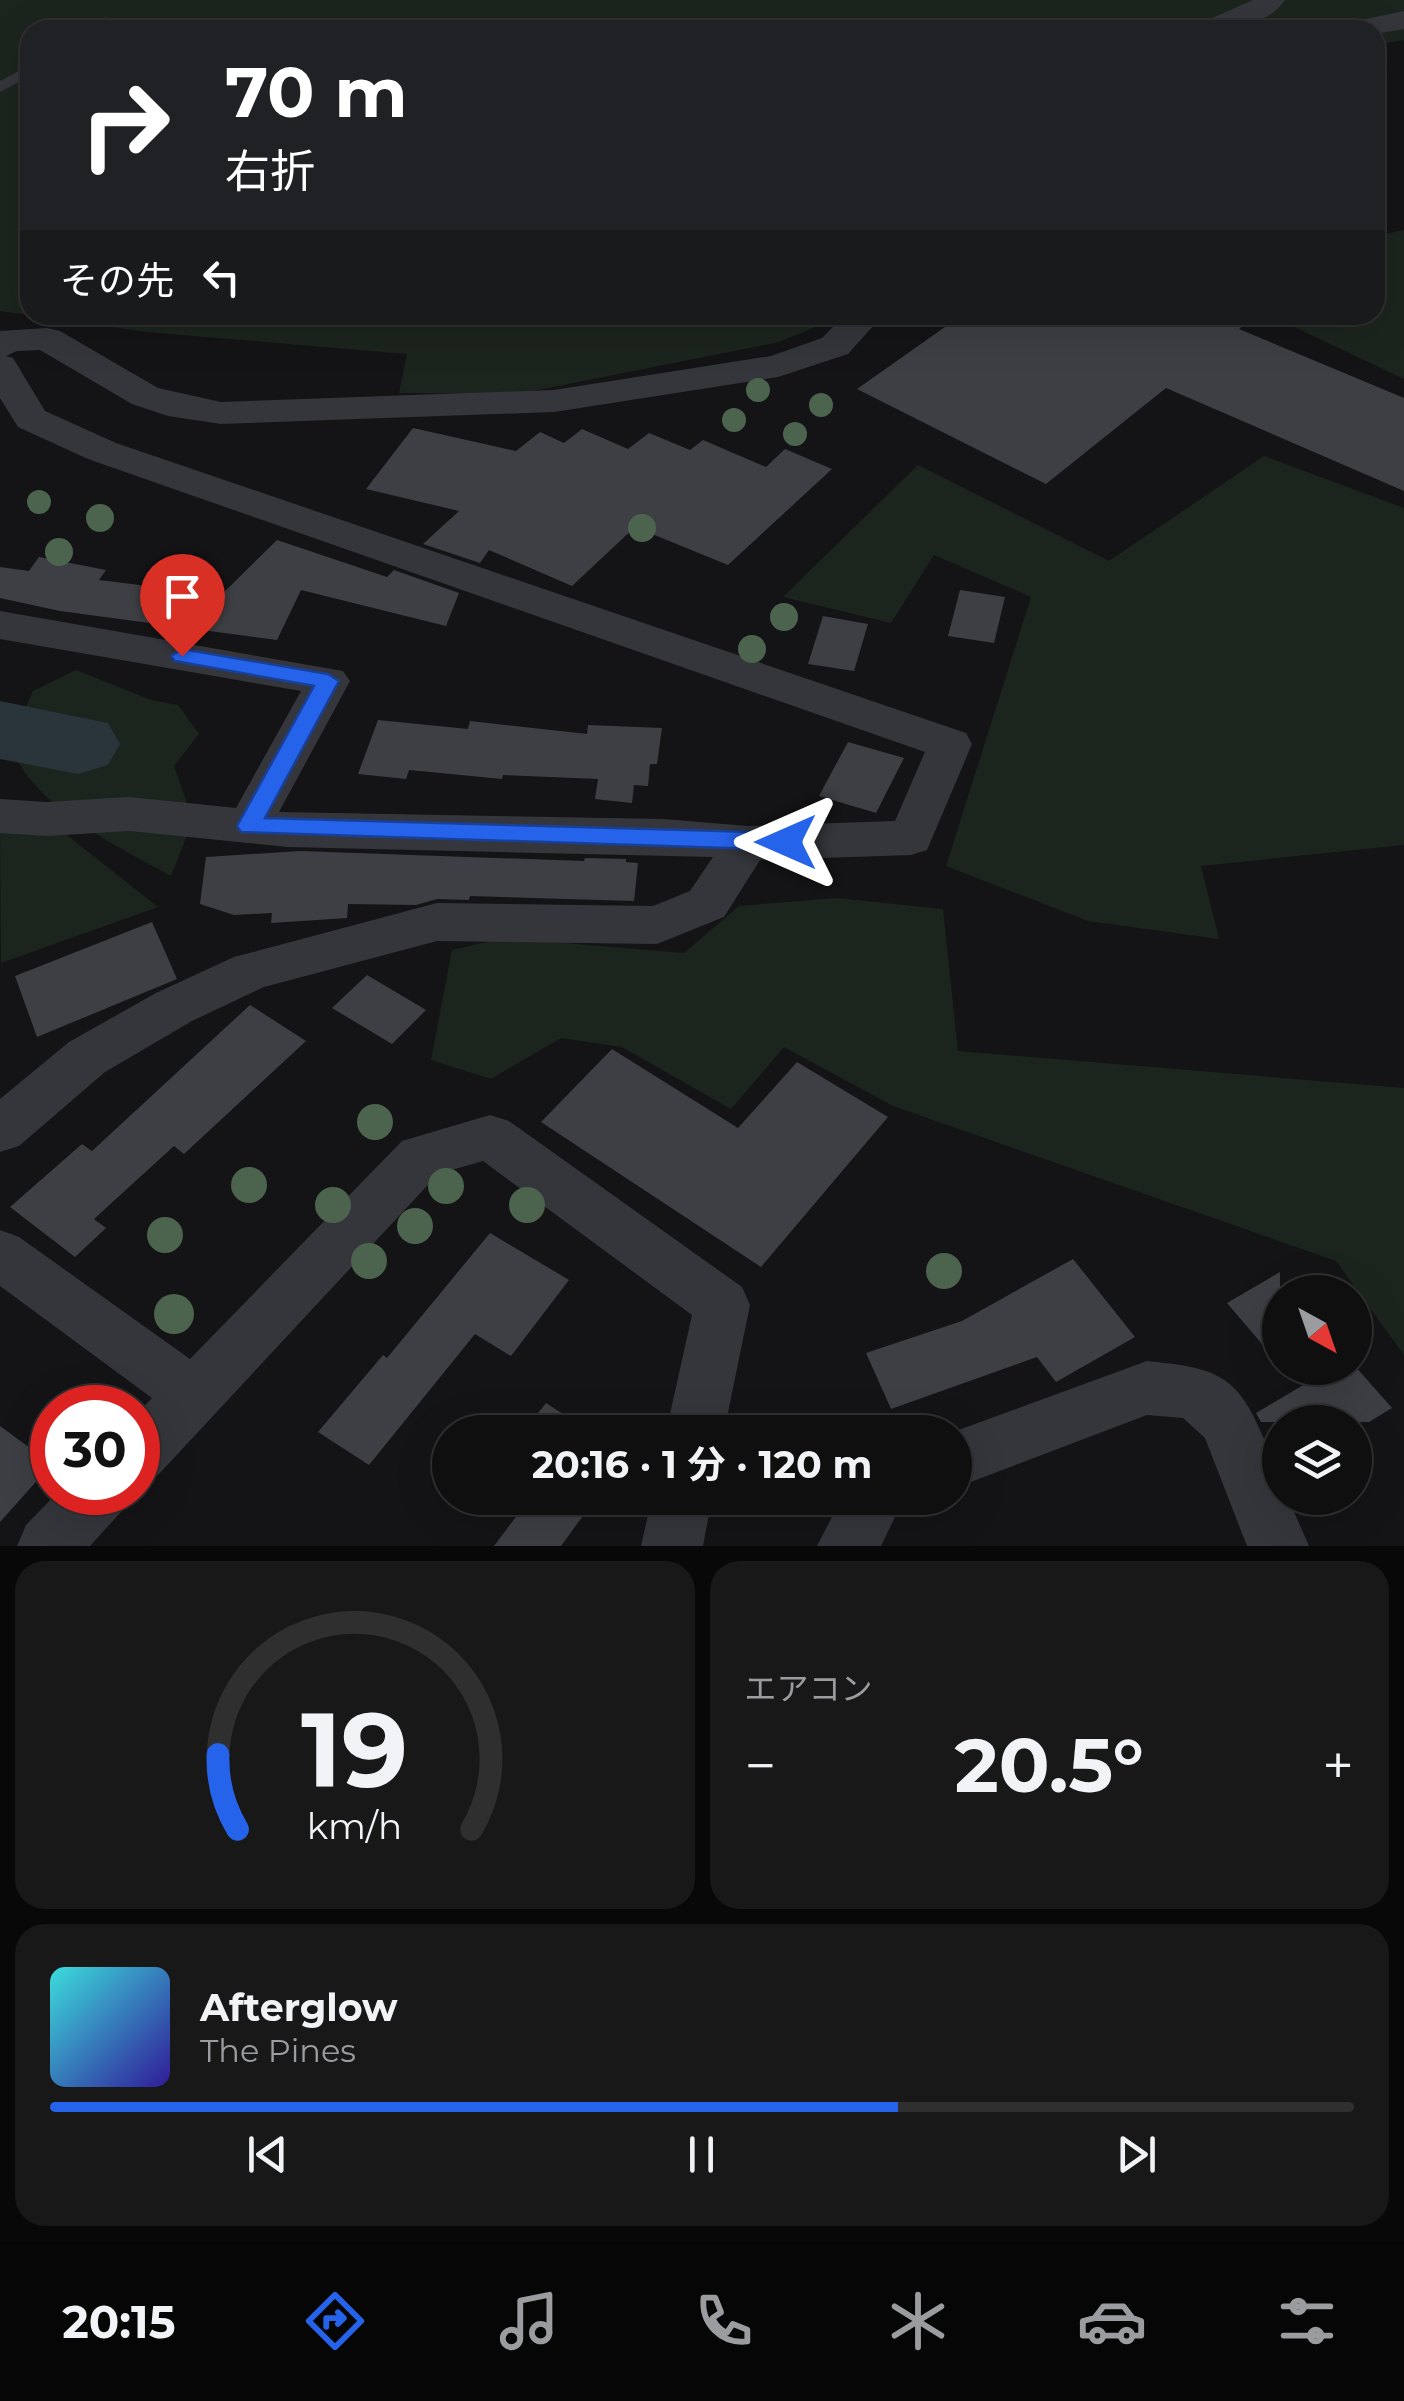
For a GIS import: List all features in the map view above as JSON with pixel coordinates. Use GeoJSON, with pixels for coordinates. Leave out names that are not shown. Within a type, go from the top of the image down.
{"type":"FeatureCollection","features":[{"type":"Feature","properties":{"kind":"street"},"geometry":{"type":"LineString","coordinates":[[1234,20],[1260,10],[1271,0]]}},
{"type":"Feature","properties":{"kind":"street"},"geometry":{"type":"LineString","coordinates":[[0,347],[8,340],[47,339],[168,406],[221,413],[554,401],[778,366],[835,346],[855,325]]}},
{"type":"Feature","properties":{"kind":"street"},"geometry":{"type":"LineString","coordinates":[[0,366],[31,419],[102,450],[950,744],[911,838],[747,842],[675,836],[249,826],[129,814],[47,819],[0,816]]}},
{"type":"Feature","properties":{"kind":"street"},"geometry":{"type":"LineString","coordinates":[[0,625],[328,681],[249,826]]}},
{"type":"Feature","properties":{"kind":"street"},"geometry":{"type":"LineString","coordinates":[[0,1130],[87,1057],[174,1007],[251,971],[437,922],[657,925],[707,904],[747,842]]}},
{"type":"Feature","properties":{"kind":"street"},"geometry":{"type":"LineString","coordinates":[[160,1432],[421,1158],[490,1137],[722,1305],[699,1415]]}},
{"type":"Feature","properties":{"kind":"street"},"geometry":{"type":"LineString","coordinates":[[0,1254],[195,1396]]}},
{"type":"Feature","properties":{"kind":"street"},"geometry":{"type":"LineString","coordinates":[[972,1454],[1146,1388],[1196,1393],[1227,1420],[1277,1534],[1278,1546]]}},
{"type":"Feature","properties":{"kind":"street"},"geometry":{"type":"LineString","coordinates":[[48,1546],[78,1515]]}},
{"type":"Feature","properties":{"kind":"street"},"geometry":{"type":"LineString","coordinates":[[672,1546],[678,1515]]}},
{"type":"Feature","properties":{"kind":"street"},"geometry":{"type":"LineString","coordinates":[[848,1546],[865,1515]]}},
{"type":"Feature","properties":{"kind":"shaded area"},"geometry":{"type":"Polygon","coordinates":[[[0,0],[1404,0],[1404,40],[1385,43],[1385,20],[20,20],[20,314],[0,311],[0,0]]]}},
{"type":"Feature","properties":{"kind":"shaded area"},"geometry":{"type":"Polygon","coordinates":[[[1404,230],[1404,379],[1290,325],[1385,325],[1385,234],[1404,230]]]}},
{"type":"Feature","properties":{"kind":"shaded area"},"geometry":{"type":"Polygon","coordinates":[[[98,325],[820,325],[779,342],[518,394],[399,393],[407,354],[98,325]]]}},
{"type":"Feature","properties":{"kind":"shaded area"},"geometry":{"type":"Polygon","coordinates":[[[1264,456],[1404,508],[1404,845],[1201,866],[1219,939],[1088,921],[946,866],[1031,597],[934,555],[891,623],[783,597],[918,465],[1109,561],[1264,456]]]}},
{"type":"Feature","properties":{"kind":"shaded area"},"geometry":{"type":"Polygon","coordinates":[[[76,670],[151,700],[178,705],[199,734],[174,766],[193,820],[171,876],[102,837],[56,805],[36,787],[10,744],[33,691],[76,670]]]}},
{"type":"Feature","properties":{"kind":"shaded area"},"geometry":{"type":"Polygon","coordinates":[[[58,828],[158,907],[1,963],[0,830],[58,828]]]}},
{"type":"Feature","properties":{"kind":"shaded area"},"geometry":{"type":"Polygon","coordinates":[[[837,898],[943,909],[958,1051],[1404,1088],[1404,1355],[1372,1311],[1372,1275],[1346,1275],[1336,1261],[893,1106],[784,1047],[731,1109],[622,1047],[561,1038],[491,1079],[431,1060],[452,950],[504,938],[684,953],[739,906],[837,898]]]}},
{"type":"Feature","properties":{"kind":"building"},"geometry":{"type":"Polygon","coordinates":[[[948,325],[1244,325],[1239,329],[1404,398],[1404,491],[1166,388],[1046,484],[857,389],[948,325]]]}},
{"type":"Feature","properties":{"kind":"building"},"geometry":{"type":"Polygon","coordinates":[[[413,428],[516,451],[540,432],[564,443],[582,429],[628,449],[649,433],[690,450],[703,440],[766,467],[785,449],[832,469],[728,565],[635,527],[572,586],[489,550],[480,563],[423,544],[459,511],[366,489],[413,428]]]}},
{"type":"Feature","properties":{"kind":"building"},"geometry":{"type":"Polygon","coordinates":[[[277,540],[387,577],[394,570],[459,593],[446,626],[301,590],[277,640],[60,611],[0,598],[0,567],[29,571],[39,557],[106,570],[99,580],[221,595],[277,540]]]}},
{"type":"Feature","properties":{"kind":"building"},"geometry":{"type":"Polygon","coordinates":[[[960,590],[1005,597],[994,643],[948,636],[960,590]]]}},
{"type":"Feature","properties":{"kind":"building"},"geometry":{"type":"Polygon","coordinates":[[[823,616],[868,624],[854,671],[808,664],[823,616]]]}},
{"type":"Feature","properties":{"kind":"building"},"geometry":{"type":"Polygon","coordinates":[[[378,720],[468,729],[470,721],[587,734],[588,725],[662,728],[657,764],[650,764],[648,786],[634,785],[632,803],[595,799],[598,779],[503,775],[502,779],[409,770],[406,779],[358,774],[378,720]]]}},
{"type":"Feature","properties":{"kind":"building"},"geometry":{"type":"Polygon","coordinates":[[[848,742],[904,758],[876,813],[819,796],[848,742]]]}},
{"type":"Feature","properties":{"kind":"building"},"geometry":{"type":"Polygon","coordinates":[[[300,851],[584,861],[626,859],[638,863],[634,901],[470,896],[469,900],[437,899],[416,905],[348,904],[347,918],[271,923],[272,913],[234,915],[200,904],[206,857],[300,851]]]}},
{"type":"Feature","properties":{"kind":"building"},"geometry":{"type":"Polygon","coordinates":[[[152,922],[177,979],[37,1037],[15,976],[152,922]]]}},
{"type":"Feature","properties":{"kind":"building"},"geometry":{"type":"Polygon","coordinates":[[[367,975],[426,1010],[392,1044],[332,1008],[367,975]]]}},
{"type":"Feature","properties":{"kind":"building"},"geometry":{"type":"Polygon","coordinates":[[[250,1005],[306,1041],[184,1154],[174,1146],[94,1219],[106,1228],[75,1257],[10,1207],[82,1144],[92,1151],[250,1005]]]}},
{"type":"Feature","properties":{"kind":"building"},"geometry":{"type":"Polygon","coordinates":[[[612,1049],[738,1128],[797,1062],[888,1117],[761,1267],[541,1122],[612,1049]]]}},
{"type":"Feature","properties":{"kind":"building"},"geometry":{"type":"Polygon","coordinates":[[[490,1233],[569,1280],[511,1356],[475,1334],[369,1465],[318,1432],[383,1355],[387,1358],[490,1233]]]}},
{"type":"Feature","properties":{"kind":"building"},"geometry":{"type":"Polygon","coordinates":[[[1073,1259],[1135,1337],[1056,1382],[1037,1357],[891,1409],[866,1353],[962,1321],[1073,1259]]]}},
{"type":"Feature","properties":{"kind":"building"},"geometry":{"type":"Polygon","coordinates":[[[1262,1283],[1262,1344],[1227,1303],[1262,1283]]]}},
{"type":"Feature","properties":{"kind":"building"},"geometry":{"type":"Polygon","coordinates":[[[1303,1385],[1372,1385],[1392,1408],[1372,1420],[1372,1405],[1270,1405],[1303,1385]]]}},
{"type":"Feature","properties":{"kind":"building"},"geometry":{"type":"Polygon","coordinates":[[[546,1403],[565,1415],[536,1415],[546,1403]]]}},
{"type":"Feature","properties":{"kind":"building"},"geometry":{"type":"Polygon","coordinates":[[[0,1426],[30,1448],[30,1489],[0,1522],[0,1426]]]}},
{"type":"Feature","properties":{"kind":"building"},"geometry":{"type":"Polygon","coordinates":[[[517,1515],[584,1515],[561,1546],[494,1546],[517,1515]]]}},
{"type":"Feature","properties":{"kind":"waterway"},"geometry":{"type":"LineString","coordinates":[[0,730],[78,744]]}},
{"type":"Feature","properties":{"kind":"route"},"geometry":{"type":"LineString","coordinates":[[182,656],[328,681],[249,826],[786,842]]}}]}
